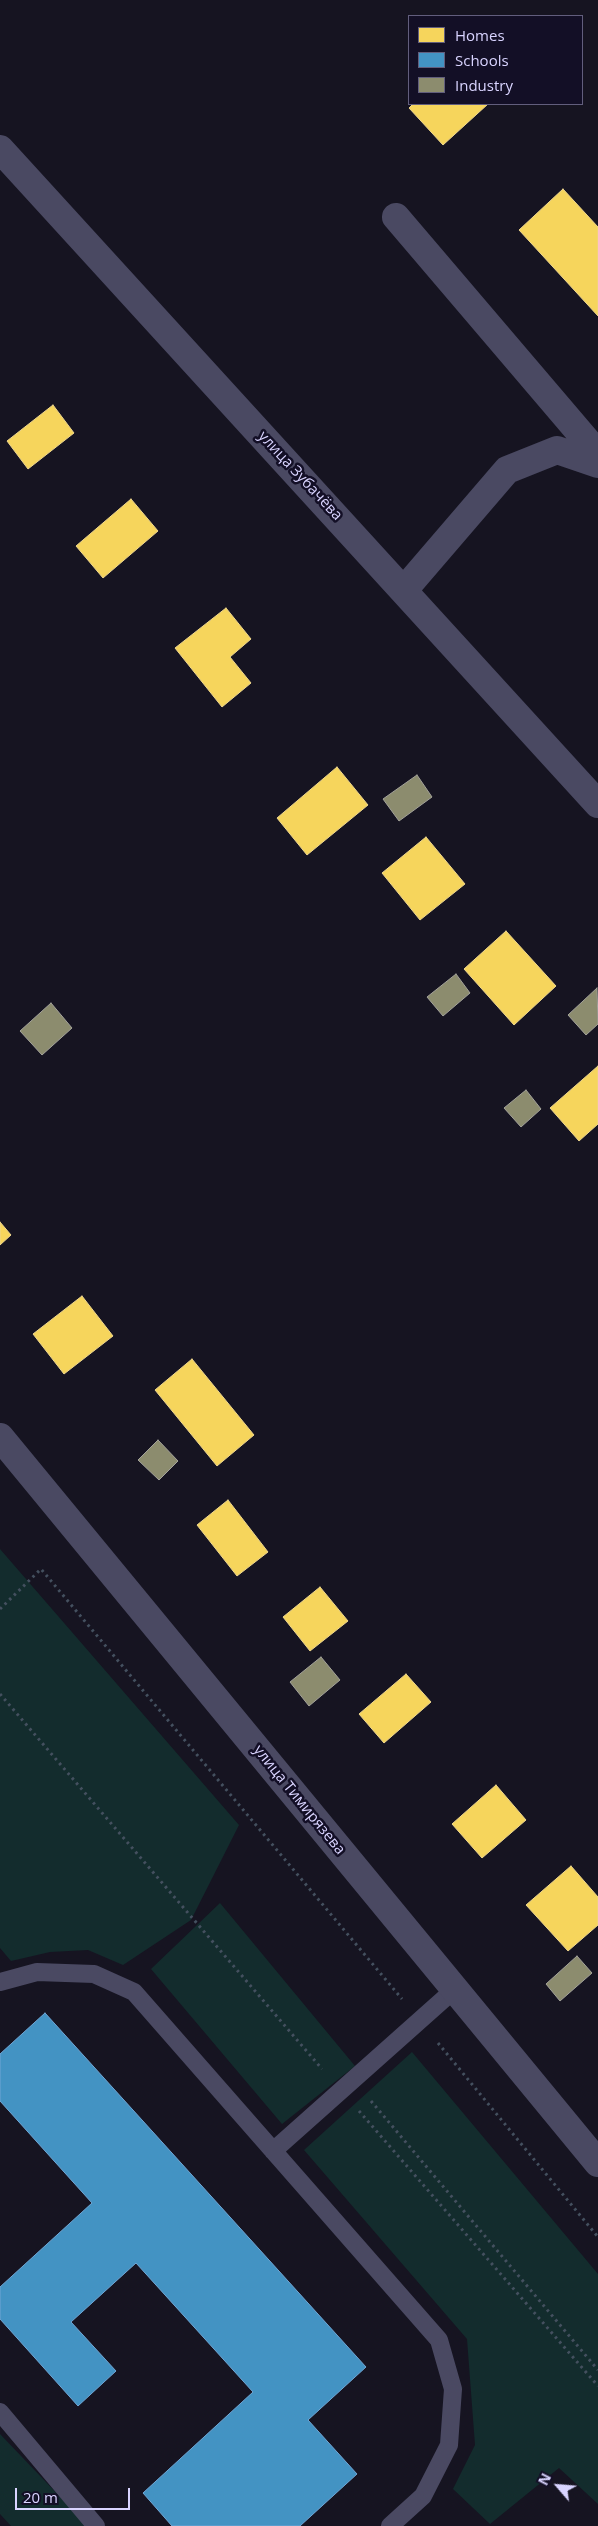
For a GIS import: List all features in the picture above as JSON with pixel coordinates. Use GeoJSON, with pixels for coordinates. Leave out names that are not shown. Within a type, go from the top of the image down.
{"type":"FeatureCollection","features":[{"type":"Feature","properties":{"kind":"street","name":"улица Зубачёва"},"geometry":{"type":"LineString","coordinates":[[0,149],[598,804]]}},
{"type":"Feature","properties":{"kind":"street"},"geometry":{"type":"LineString","coordinates":[[396,217],[598,454]]}},
{"type":"Feature","properties":{"kind":"street"},"geometry":{"type":"LineString","coordinates":[[404,590],[507,470],[557,450],[598,464]]}},
{"type":"Feature","properties":{"kind":"street","name":"улица Тимирязева"},"geometry":{"type":"LineString","coordinates":[[0,1437],[598,2163]]}},
{"type":"Feature","properties":{"kind":"lane"},"geometry":{"type":"LineString","coordinates":[[0,1982],[37,1972],[94,1974],[134,1992],[439,2340],[453,2390],[450,2445],[423,2496],[390,2526]]}},
{"type":"Feature","properties":{"kind":"lane"},"geometry":{"type":"LineString","coordinates":[[273,2151],[348,2086],[454,1989]]}},
{"type":"Feature","properties":{"kind":"lane"},"geometry":{"type":"LineString","coordinates":[[0,2412],[96,2526]]}},
{"type":"Feature","properties":{"kind":"path"},"geometry":{"type":"LineString","coordinates":[[0,1609],[41,1569],[420,2021],[598,2237]]}},
{"type":"Feature","properties":{"kind":"path"},"geometry":{"type":"LineString","coordinates":[[0,1694],[598,2370]]}},
{"type":"Feature","properties":{"kind":"path"},"geometry":{"type":"LineString","coordinates":[[348,2086],[598,2386]]}},
{"type":"Feature","properties":{"kind":"green space"},"geometry":{"type":"Polygon","coordinates":[[[0,1549],[239,1825],[191,1920],[123,1965],[88,1950],[50,1952],[11,1961],[0,1948],[0,1549]]]}},
{"type":"Feature","properties":{"kind":"green space"},"geometry":{"type":"Polygon","coordinates":[[[220,1903],[355,2066],[282,2124],[151,1969],[220,1903]]]}},
{"type":"Feature","properties":{"kind":"green space"},"geometry":{"type":"Polygon","coordinates":[[[412,2052],[598,2274],[598,2504],[559,2468],[490,2524],[453,2489],[475,2445],[467,2339],[304,2150],[412,2052]]]}},
{"type":"Feature","properties":{"kind":"green space"},"geometry":{"type":"Polygon","coordinates":[[[0,2434],[88,2526],[11,2526],[0,2514],[0,2434]]]}},
{"type":"Feature","properties":{"kind":"building: Homes"},"geometry":{"type":"Polygon","coordinates":[[[412,105],[487,105],[443,145],[409,108],[412,105]]]}},
{"type":"Feature","properties":{"kind":"building: Homes"},"geometry":{"type":"Polygon","coordinates":[[[563,189],[598,227],[598,316],[519,230],[563,189]]]}},
{"type":"Feature","properties":{"kind":"building: Homes"},"geometry":{"type":"Polygon","coordinates":[[[53,405],[74,433],[28,469],[7,441],[53,405]]]}},
{"type":"Feature","properties":{"kind":"building: Homes"},"geometry":{"type":"Polygon","coordinates":[[[131,499],[158,531],[103,578],[76,546],[131,499]]]}},
{"type":"Feature","properties":{"kind":"building: Homes"},"geometry":{"type":"Polygon","coordinates":[[[226,608],[251,639],[230,657],[251,683],[222,707],[175,648],[226,608]]]}},
{"type":"Feature","properties":{"kind":"building: Homes"},"geometry":{"type":"Polygon","coordinates":[[[337,767],[368,805],[307,855],[277,818],[337,767]]]}},
{"type":"Feature","properties":{"kind":"building: Homes"},"geometry":{"type":"Polygon","coordinates":[[[426,837],[465,884],[420,920],[382,873],[426,837]]]}},
{"type":"Feature","properties":{"kind":"building: Homes"},"geometry":{"type":"Polygon","coordinates":[[[506,931],[556,986],[514,1025],[464,969],[506,931]]]}},
{"type":"Feature","properties":{"kind":"building: Homes"},"geometry":{"type":"Polygon","coordinates":[[[598,1066],[598,1124],[579,1141],[550,1108],[598,1066]]]}},
{"type":"Feature","properties":{"kind":"building: Homes"},"geometry":{"type":"Polygon","coordinates":[[[0,1222],[11,1235],[0,1245],[0,1222]]]}},
{"type":"Feature","properties":{"kind":"building: Homes"},"geometry":{"type":"Polygon","coordinates":[[[82,1296],[113,1336],[64,1374],[33,1334],[82,1296]]]}},
{"type":"Feature","properties":{"kind":"building: Homes"},"geometry":{"type":"Polygon","coordinates":[[[192,1359],[254,1435],[217,1466],[155,1390],[192,1359]]]}},
{"type":"Feature","properties":{"kind":"building: Homes"},"geometry":{"type":"Polygon","coordinates":[[[228,1500],[268,1552],[237,1576],[197,1525],[228,1500]]]}},
{"type":"Feature","properties":{"kind":"building: Homes"},"geometry":{"type":"Polygon","coordinates":[[[320,1587],[348,1621],[310,1651],[283,1617],[320,1587]]]}},
{"type":"Feature","properties":{"kind":"building: Homes"},"geometry":{"type":"Polygon","coordinates":[[[406,1674],[431,1702],[384,1743],[359,1714],[406,1674]]]}},
{"type":"Feature","properties":{"kind":"building: Homes"},"geometry":{"type":"Polygon","coordinates":[[[496,1785],[526,1820],[482,1858],[452,1824],[496,1785]]]}},
{"type":"Feature","properties":{"kind":"building: Homes"},"geometry":{"type":"Polygon","coordinates":[[[571,1866],[598,1897],[598,1925],[568,1951],[526,1905],[571,1866]]]}},
{"type":"Feature","properties":{"kind":"building: Schools"},"geometry":{"type":"Polygon","coordinates":[[[45,2013],[366,2367],[308,2420],[357,2474],[300,2526],[172,2526],[143,2493],[253,2392],[136,2263],[71,2322],[116,2371],[78,2406],[0,2319],[0,2287],[92,2203],[0,2101],[0,2054],[45,2013]]]}},
{"type":"Feature","properties":{"kind":"building: Industry"},"geometry":{"type":"Polygon","coordinates":[[[417,775],[432,797],[399,821],[383,799],[417,775]]]}},
{"type":"Feature","properties":{"kind":"building: Industry"},"geometry":{"type":"Polygon","coordinates":[[[456,974],[470,993],[443,1016],[427,997],[456,974]]]}},
{"type":"Feature","properties":{"kind":"building: Industry"},"geometry":{"type":"Polygon","coordinates":[[[597,988],[598,1024],[586,1035],[568,1015],[597,988]]]}},
{"type":"Feature","properties":{"kind":"building: Industry"},"geometry":{"type":"Polygon","coordinates":[[[51,1003],[72,1028],[42,1055],[20,1031],[51,1003]]]}},
{"type":"Feature","properties":{"kind":"building: Industry"},"geometry":{"type":"Polygon","coordinates":[[[526,1090],[541,1109],[521,1127],[504,1108],[526,1090]]]}},
{"type":"Feature","properties":{"kind":"building: Industry"},"geometry":{"type":"Polygon","coordinates":[[[158,1440],[178,1461],[159,1480],[138,1460],[158,1440]]]}},
{"type":"Feature","properties":{"kind":"building: Industry"},"geometry":{"type":"Polygon","coordinates":[[[321,1657],[340,1680],[309,1706],[290,1682],[321,1657]]]}},
{"type":"Feature","properties":{"kind":"building: Industry"},"geometry":{"type":"Polygon","coordinates":[[[577,1956],[592,1973],[560,2001],[546,1984],[577,1956]]]}}]}
